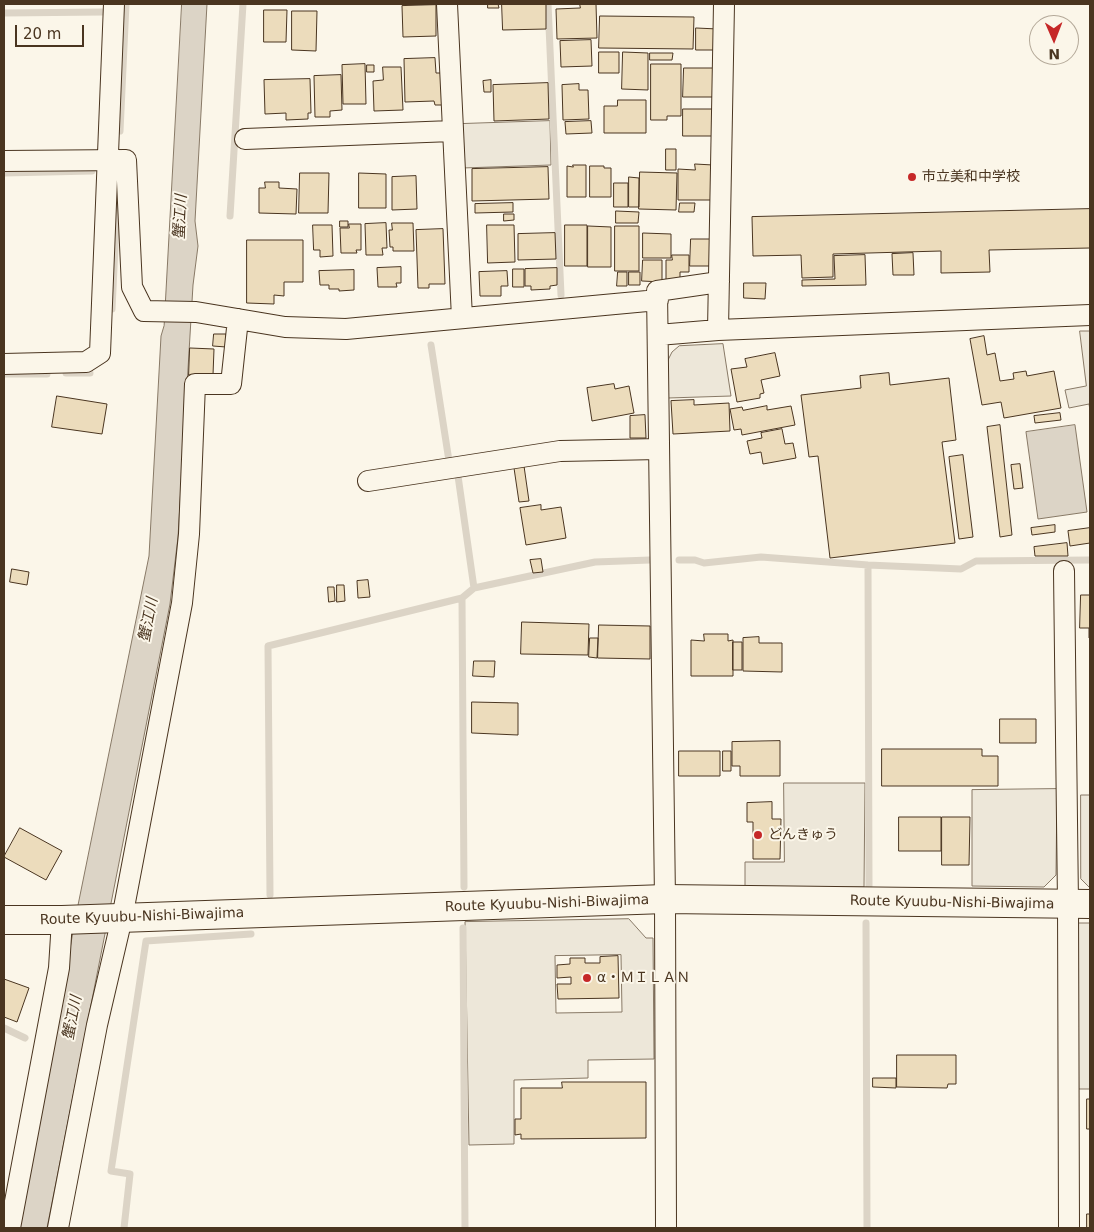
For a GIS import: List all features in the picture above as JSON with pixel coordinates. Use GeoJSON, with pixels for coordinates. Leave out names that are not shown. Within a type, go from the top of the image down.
{"type":"FeatureCollection","features":[{"type":"Feature","properties":{"kind":"main road","name":"Route Kyuubu-Nishi-Biwajima"},"geometry":{"type":"LineString","coordinates":[[4,920],[62,920],[665,899],[1079,904]]}},
{"type":"Feature","properties":{"kind":"street"},"geometry":{"type":"LineString","coordinates":[[4,364],[86,362],[100,354],[114,4]]}},
{"type":"Feature","properties":{"kind":"street"},"geometry":{"type":"LineString","coordinates":[[447,4],[462,318]]}},
{"type":"Feature","properties":{"kind":"street"},"geometry":{"type":"LineString","coordinates":[[718,330],[724,4]]}},
{"type":"Feature","properties":{"kind":"street"},"geometry":{"type":"LineString","coordinates":[[245,139],[452,131]]}},
{"type":"Feature","properties":{"kind":"street"},"geometry":{"type":"LineString","coordinates":[[4,161],[126,160],[132,287],[144,310],[196,312],[285,328],[346,329],[658,300]]}},
{"type":"Feature","properties":{"kind":"street"},"geometry":{"type":"LineString","coordinates":[[666,1228],[665,899],[658,291],[719,282]]}},
{"type":"Feature","properties":{"kind":"street"},"geometry":{"type":"LineString","coordinates":[[658,335],[718,330],[1090,315]]}},
{"type":"Feature","properties":{"kind":"street"},"geometry":{"type":"LineString","coordinates":[[58,1228],[97,1025],[122,918],[182,603],[189,534],[194,384],[231,384],[238,319]]}},
{"type":"Feature","properties":{"kind":"street"},"geometry":{"type":"LineString","coordinates":[[368,482],[560,451],[659,449]]}},
{"type":"Feature","properties":{"kind":"street"},"geometry":{"type":"LineString","coordinates":[[1064,571],[1079,904],[1069,1228]]}},
{"type":"Feature","properties":{"kind":"street"},"geometry":{"type":"LineString","coordinates":[[10,1228],[59,968],[62,920]]}},
{"type":"Feature","properties":{"kind":"shaded area"},"geometry":{"type":"Polygon","coordinates":[[[550,121],[551,165],[462,168],[461,124],[550,121]]]}},
{"type":"Feature","properties":{"kind":"shaded area"},"geometry":{"type":"Polygon","coordinates":[[[1080,331],[1090,331],[1090,410],[1089,404],[1069,408],[1065,390],[1086,386],[1080,331]]]}},
{"type":"Feature","properties":{"kind":"shaded area"},"geometry":{"type":"Polygon","coordinates":[[[723,344],[731,396],[668,398],[667,362],[672,352],[679,346],[723,344]]]}},
{"type":"Feature","properties":{"kind":"shaded area"},"geometry":{"type":"Polygon","coordinates":[[[784,783],[865,783],[864,887],[745,887],[745,862],[784,862],[784,783]]]}},
{"type":"Feature","properties":{"kind":"shaded area"},"geometry":{"type":"Polygon","coordinates":[[[1057,789],[1056,875],[1044,887],[972,886],[972,790],[1057,789]]]}},
{"type":"Feature","properties":{"kind":"shaded area"},"geometry":{"type":"Polygon","coordinates":[[[1081,795],[1090,795],[1090,888],[1081,879],[1081,795]]]}},
{"type":"Feature","properties":{"kind":"shaded area"},"geometry":{"type":"Polygon","coordinates":[[[629,919],[646,938],[653,938],[654,1059],[588,1060],[588,1078],[514,1080],[514,1144],[469,1145],[465,922],[629,919]],[[621,955],[555,956],[556,1013],[622,1012],[621,955]]]}},
{"type":"Feature","properties":{"kind":"shaded area"},"geometry":{"type":"Polygon","coordinates":[[[1078,923],[1090,923],[1090,1089],[1079,1089],[1078,923]]]}},
{"type":"Feature","properties":{"kind":"water","name":"蟹江川"},"geometry":{"type":"Polygon","coordinates":[[[182,4],[207,4],[195,221],[198,246],[193,285],[178,537],[170,604],[47,1228],[20,1228],[76,915],[149,556],[182,4]]]}},
{"type":"Feature","properties":{"kind":"water"},"geometry":{"type":"Polygon","coordinates":[[[1075,425],[1087,512],[1038,519],[1026,432],[1075,425]]]}},
{"type":"Feature","properties":{"kind":"building"},"geometry":{"type":"Polygon","coordinates":[[[488,4],[498,4],[499,8],[488,8],[488,4]]]}},
{"type":"Feature","properties":{"kind":"building"},"geometry":{"type":"Polygon","coordinates":[[[502,4],[546,4],[546,29],[503,30],[502,4]]]}},
{"type":"Feature","properties":{"kind":"building"},"geometry":{"type":"Polygon","coordinates":[[[580,4],[596,4],[597,38],[557,39],[556,9],[580,8],[580,4]]]}},
{"type":"Feature","properties":{"kind":"building"},"geometry":{"type":"Polygon","coordinates":[[[436,5],[436,36],[403,37],[402,6],[436,5]]]}},
{"type":"Feature","properties":{"kind":"building"},"geometry":{"type":"Polygon","coordinates":[[[264,10],[287,10],[286,42],[264,42],[264,10]]]}},
{"type":"Feature","properties":{"kind":"building"},"geometry":{"type":"Polygon","coordinates":[[[292,11],[317,11],[316,51],[292,50],[292,11]]]}},
{"type":"Feature","properties":{"kind":"building"},"geometry":{"type":"Polygon","coordinates":[[[600,16],[694,17],[693,49],[599,48],[600,16]]]}},
{"type":"Feature","properties":{"kind":"building"},"geometry":{"type":"Polygon","coordinates":[[[696,28],[718,29],[718,50],[696,50],[696,28]]]}},
{"type":"Feature","properties":{"kind":"building"},"geometry":{"type":"Polygon","coordinates":[[[591,40],[592,66],[561,67],[560,41],[591,40]]]}},
{"type":"Feature","properties":{"kind":"building"},"geometry":{"type":"Polygon","coordinates":[[[599,52],[619,52],[619,73],[599,73],[599,52]]]}},
{"type":"Feature","properties":{"kind":"building"},"geometry":{"type":"Polygon","coordinates":[[[623,52],[648,53],[648,90],[622,89],[623,52]]]}},
{"type":"Feature","properties":{"kind":"building"},"geometry":{"type":"Polygon","coordinates":[[[650,53],[673,53],[672,60],[650,60],[650,53]]]}},
{"type":"Feature","properties":{"kind":"building"},"geometry":{"type":"Polygon","coordinates":[[[435,58],[436,73],[441,73],[442,105],[435,105],[434,101],[405,102],[404,59],[435,58]]]}},
{"type":"Feature","properties":{"kind":"building"},"geometry":{"type":"Polygon","coordinates":[[[365,64],[366,104],[343,104],[342,65],[365,64]]]}},
{"type":"Feature","properties":{"kind":"building"},"geometry":{"type":"Polygon","coordinates":[[[651,64],[681,64],[681,116],[667,116],[667,120],[651,120],[651,64]]]}},
{"type":"Feature","properties":{"kind":"building"},"geometry":{"type":"Polygon","coordinates":[[[367,65],[374,65],[374,72],[367,72],[367,65]]]}},
{"type":"Feature","properties":{"kind":"building"},"geometry":{"type":"Polygon","coordinates":[[[383,67],[401,67],[403,110],[374,111],[373,81],[383,80],[383,67]]]}},
{"type":"Feature","properties":{"kind":"building"},"geometry":{"type":"Polygon","coordinates":[[[684,68],[716,68],[715,97],[683,97],[684,68]]]}},
{"type":"Feature","properties":{"kind":"building"},"geometry":{"type":"Polygon","coordinates":[[[341,75],[342,110],[330,111],[330,117],[315,117],[314,76],[341,75]]]}},
{"type":"Feature","properties":{"kind":"building"},"geometry":{"type":"Polygon","coordinates":[[[310,79],[311,113],[308,113],[308,119],[286,120],[286,113],[265,114],[264,80],[310,79]]]}},
{"type":"Feature","properties":{"kind":"building"},"geometry":{"type":"Polygon","coordinates":[[[491,80],[491,92],[484,92],[483,81],[491,80]]]}},
{"type":"Feature","properties":{"kind":"building"},"geometry":{"type":"Polygon","coordinates":[[[548,83],[549,119],[494,121],[493,85],[548,83]]]}},
{"type":"Feature","properties":{"kind":"building"},"geometry":{"type":"Polygon","coordinates":[[[579,84],[579,90],[588,90],[589,119],[563,120],[562,85],[579,84]]]}},
{"type":"Feature","properties":{"kind":"building"},"geometry":{"type":"Polygon","coordinates":[[[618,100],[646,100],[646,133],[604,133],[604,106],[617,106],[618,100]]]}},
{"type":"Feature","properties":{"kind":"building"},"geometry":{"type":"Polygon","coordinates":[[[683,109],[714,109],[714,136],[683,136],[683,109]]]}},
{"type":"Feature","properties":{"kind":"building"},"geometry":{"type":"Polygon","coordinates":[[[591,121],[592,133],[566,134],[565,122],[591,121]]]}},
{"type":"Feature","properties":{"kind":"building"},"geometry":{"type":"Polygon","coordinates":[[[666,149],[676,149],[676,170],[666,170],[666,149]]]}},
{"type":"Feature","properties":{"kind":"building"},"geometry":{"type":"Polygon","coordinates":[[[695,164],[713,165],[713,200],[678,200],[678,169],[695,170],[695,164]]]}},
{"type":"Feature","properties":{"kind":"building"},"geometry":{"type":"Polygon","coordinates":[[[573,165],[586,165],[586,197],[567,197],[567,166],[573,167],[573,165]]]}},
{"type":"Feature","properties":{"kind":"building"},"geometry":{"type":"Polygon","coordinates":[[[590,166],[611,168],[611,197],[590,197],[590,166]]]}},
{"type":"Feature","properties":{"kind":"building"},"geometry":{"type":"Polygon","coordinates":[[[548,167],[549,199],[472,201],[472,169],[548,167]]]}},
{"type":"Feature","properties":{"kind":"building"},"geometry":{"type":"Polygon","coordinates":[[[640,172],[677,173],[676,210],[639,209],[640,172]]]}},
{"type":"Feature","properties":{"kind":"building"},"geometry":{"type":"Polygon","coordinates":[[[300,173],[329,173],[328,213],[299,213],[300,173]]]}},
{"type":"Feature","properties":{"kind":"building"},"geometry":{"type":"Polygon","coordinates":[[[359,173],[386,174],[386,208],[359,208],[359,173]]]}},
{"type":"Feature","properties":{"kind":"building"},"geometry":{"type":"Polygon","coordinates":[[[416,176],[417,209],[392,210],[392,177],[416,176]]]}},
{"type":"Feature","properties":{"kind":"building"},"geometry":{"type":"Polygon","coordinates":[[[629,177],[639,178],[639,207],[629,207],[629,177]]]}},
{"type":"Feature","properties":{"kind":"building"},"geometry":{"type":"Polygon","coordinates":[[[265,182],[279,182],[279,188],[297,189],[296,214],[259,213],[259,188],[265,188],[265,182]]]}},
{"type":"Feature","properties":{"kind":"building"},"geometry":{"type":"Polygon","coordinates":[[[614,183],[628,183],[628,207],[614,207],[614,183]]]}},
{"type":"Feature","properties":{"kind":"building"},"geometry":{"type":"Polygon","coordinates":[[[513,203],[513,212],[475,213],[475,204],[513,203]]]}},
{"type":"Feature","properties":{"kind":"building"},"geometry":{"type":"Polygon","coordinates":[[[680,203],[695,203],[694,212],[679,212],[680,203]]]}},
{"type":"Feature","properties":{"kind":"building"},"geometry":{"type":"Polygon","coordinates":[[[1090,209],[1090,248],[989,250],[990,272],[941,273],[941,251],[833,254],[833,277],[802,278],[801,255],[753,256],[752,217],[1090,209]]]}},
{"type":"Feature","properties":{"kind":"building"},"geometry":{"type":"Polygon","coordinates":[[[616,211],[639,212],[638,223],[616,223],[616,211]]]}},
{"type":"Feature","properties":{"kind":"building"},"geometry":{"type":"Polygon","coordinates":[[[504,214],[514,214],[514,220],[504,221],[504,214]]]}},
{"type":"Feature","properties":{"kind":"building"},"geometry":{"type":"Polygon","coordinates":[[[340,221],[348,221],[348,227],[340,227],[340,221]]]}},
{"type":"Feature","properties":{"kind":"building"},"geometry":{"type":"Polygon","coordinates":[[[386,223],[387,248],[382,248],[383,255],[366,255],[365,224],[386,223]]]}},
{"type":"Feature","properties":{"kind":"building"},"geometry":{"type":"Polygon","coordinates":[[[392,223],[413,223],[414,251],[393,251],[393,247],[390,247],[389,230],[392,230],[392,223]]]}},
{"type":"Feature","properties":{"kind":"building"},"geometry":{"type":"Polygon","coordinates":[[[349,224],[361,224],[361,250],[356,250],[357,253],[341,253],[340,228],[349,228],[349,224]]]}},
{"type":"Feature","properties":{"kind":"building"},"geometry":{"type":"Polygon","coordinates":[[[313,225],[332,225],[333,256],[320,257],[320,250],[314,250],[313,225]]]}},
{"type":"Feature","properties":{"kind":"building"},"geometry":{"type":"Polygon","coordinates":[[[487,225],[514,225],[515,262],[488,263],[487,225]]]}},
{"type":"Feature","properties":{"kind":"building"},"geometry":{"type":"Polygon","coordinates":[[[565,225],[587,225],[587,266],[565,266],[565,225]]]}},
{"type":"Feature","properties":{"kind":"building"},"geometry":{"type":"Polygon","coordinates":[[[588,226],[611,227],[611,267],[588,267],[588,226]]]}},
{"type":"Feature","properties":{"kind":"building"},"geometry":{"type":"Polygon","coordinates":[[[615,226],[639,226],[639,271],[615,271],[615,226]]]}},
{"type":"Feature","properties":{"kind":"building"},"geometry":{"type":"Polygon","coordinates":[[[443,229],[445,284],[429,284],[429,288],[418,288],[416,230],[443,229]]]}},
{"type":"Feature","properties":{"kind":"building"},"geometry":{"type":"Polygon","coordinates":[[[555,233],[556,259],[518,260],[518,234],[555,233]]]}},
{"type":"Feature","properties":{"kind":"building"},"geometry":{"type":"Polygon","coordinates":[[[643,233],[671,234],[671,258],[643,258],[643,233]]]}},
{"type":"Feature","properties":{"kind":"building"},"geometry":{"type":"Polygon","coordinates":[[[691,239],[712,239],[712,266],[690,266],[691,239]]]}},
{"type":"Feature","properties":{"kind":"building"},"geometry":{"type":"Polygon","coordinates":[[[247,240],[303,240],[303,282],[284,282],[284,296],[274,295],[274,304],[247,303],[247,240]]]}},
{"type":"Feature","properties":{"kind":"building"},"geometry":{"type":"Polygon","coordinates":[[[913,253],[914,275],[893,275],[892,254],[913,253]]]}},
{"type":"Feature","properties":{"kind":"building"},"geometry":{"type":"Polygon","coordinates":[[[672,255],[689,255],[689,272],[680,272],[680,280],[666,280],[666,260],[672,260],[672,255]]]}},
{"type":"Feature","properties":{"kind":"building"},"geometry":{"type":"Polygon","coordinates":[[[865,255],[866,285],[802,286],[802,280],[835,279],[834,256],[865,255]]]}},
{"type":"Feature","properties":{"kind":"building"},"geometry":{"type":"Polygon","coordinates":[[[643,260],[662,260],[662,282],[642,281],[643,260]]]}},
{"type":"Feature","properties":{"kind":"building"},"geometry":{"type":"Polygon","coordinates":[[[401,267],[401,283],[396,283],[397,287],[378,287],[377,268],[401,267]]]}},
{"type":"Feature","properties":{"kind":"building"},"geometry":{"type":"Polygon","coordinates":[[[557,268],[557,285],[550,286],[550,289],[531,290],[531,286],[525,286],[525,269],[557,268]]]}},
{"type":"Feature","properties":{"kind":"building"},"geometry":{"type":"Polygon","coordinates":[[[513,269],[524,269],[524,287],[513,287],[513,269]]]}},
{"type":"Feature","properties":{"kind":"building"},"geometry":{"type":"Polygon","coordinates":[[[354,270],[354,290],[339,291],[339,289],[329,289],[329,285],[320,285],[319,271],[354,270]]]}},
{"type":"Feature","properties":{"kind":"building"},"geometry":{"type":"Polygon","coordinates":[[[507,271],[508,286],[501,286],[501,296],[480,296],[479,272],[507,271]]]}},
{"type":"Feature","properties":{"kind":"building"},"geometry":{"type":"Polygon","coordinates":[[[618,272],[627,272],[627,286],[617,286],[618,272]]]}},
{"type":"Feature","properties":{"kind":"building"},"geometry":{"type":"Polygon","coordinates":[[[629,272],[640,272],[640,285],[629,285],[629,272]]]}},
{"type":"Feature","properties":{"kind":"building"},"geometry":{"type":"Polygon","coordinates":[[[744,283],[766,283],[765,299],[744,298],[744,283]]]}},
{"type":"Feature","properties":{"kind":"building"},"geometry":{"type":"Polygon","coordinates":[[[214,334],[226,334],[226,347],[213,346],[214,334]]]}},
{"type":"Feature","properties":{"kind":"building"},"geometry":{"type":"Polygon","coordinates":[[[984,336],[987,355],[995,353],[1000,381],[1014,379],[1013,373],[1026,371],[1027,376],[1054,371],[1061,408],[1004,418],[1001,402],[982,405],[970,339],[984,336]]]}},
{"type":"Feature","properties":{"kind":"building"},"geometry":{"type":"Polygon","coordinates":[[[190,348],[214,349],[213,375],[189,375],[190,348]]]}},
{"type":"Feature","properties":{"kind":"building"},"geometry":{"type":"Polygon","coordinates":[[[775,353],[780,376],[761,380],[764,393],[760,394],[760,398],[737,402],[731,369],[747,367],[745,359],[775,353]]]}},
{"type":"Feature","properties":{"kind":"building"},"geometry":{"type":"Polygon","coordinates":[[[889,373],[890,385],[949,378],[956,440],[942,442],[955,543],[830,558],[818,456],[809,457],[801,395],[861,388],[860,376],[889,373]]]}},
{"type":"Feature","properties":{"kind":"building"},"geometry":{"type":"Polygon","coordinates":[[[614,384],[615,389],[629,386],[634,413],[592,421],[587,388],[614,384]]]}},
{"type":"Feature","properties":{"kind":"building"},"geometry":{"type":"Polygon","coordinates":[[[57,396],[107,404],[102,434],[52,427],[57,396]]]}},
{"type":"Feature","properties":{"kind":"building"},"geometry":{"type":"Polygon","coordinates":[[[694,400],[694,405],[729,403],[730,431],[673,434],[671,401],[694,400]]]}},
{"type":"Feature","properties":{"kind":"building"},"geometry":{"type":"Polygon","coordinates":[[[767,406],[767,410],[791,406],[795,425],[742,435],[741,429],[734,430],[730,409],[742,407],[743,410],[767,406]]]}},
{"type":"Feature","properties":{"kind":"building"},"geometry":{"type":"Polygon","coordinates":[[[1060,413],[1061,420],[1035,423],[1034,416],[1060,413]]]}},
{"type":"Feature","properties":{"kind":"building"},"geometry":{"type":"Polygon","coordinates":[[[645,415],[646,438],[630,438],[630,416],[645,415]]]}},
{"type":"Feature","properties":{"kind":"building"},"geometry":{"type":"Polygon","coordinates":[[[1000,425],[1012,535],[1000,537],[987,427],[1000,425]]]}},
{"type":"Feature","properties":{"kind":"building"},"geometry":{"type":"Polygon","coordinates":[[[782,429],[785,444],[793,443],[796,458],[763,464],[761,452],[750,454],[747,441],[762,438],[761,433],[782,429]]]}},
{"type":"Feature","properties":{"kind":"building"},"geometry":{"type":"Polygon","coordinates":[[[963,455],[973,537],[959,539],[949,457],[963,455]]]}},
{"type":"Feature","properties":{"kind":"building"},"geometry":{"type":"Polygon","coordinates":[[[1020,464],[1023,488],[1014,489],[1011,465],[1020,464]]]}},
{"type":"Feature","properties":{"kind":"building"},"geometry":{"type":"Polygon","coordinates":[[[524,466],[529,501],[519,502],[514,468],[524,466]]]}},
{"type":"Feature","properties":{"kind":"building"},"geometry":{"type":"Polygon","coordinates":[[[541,505],[541,510],[561,507],[566,538],[526,545],[520,508],[541,505]]]}},
{"type":"Feature","properties":{"kind":"building"},"geometry":{"type":"Polygon","coordinates":[[[1055,525],[1055,532],[1032,535],[1031,528],[1055,525]]]}},
{"type":"Feature","properties":{"kind":"building"},"geometry":{"type":"Polygon","coordinates":[[[1090,528],[1090,543],[1070,546],[1068,531],[1090,528]]]}},
{"type":"Feature","properties":{"kind":"building"},"geometry":{"type":"Polygon","coordinates":[[[1067,543],[1068,556],[1035,556],[1034,547],[1067,543]]]}},
{"type":"Feature","properties":{"kind":"building"},"geometry":{"type":"Polygon","coordinates":[[[541,559],[543,572],[533,573],[530,560],[541,559]]]}},
{"type":"Feature","properties":{"kind":"building"},"geometry":{"type":"Polygon","coordinates":[[[12,569],[29,572],[27,585],[10,582],[12,569]]]}},
{"type":"Feature","properties":{"kind":"building"},"geometry":{"type":"Polygon","coordinates":[[[368,580],[370,597],[358,598],[357,581],[368,580]]]}},
{"type":"Feature","properties":{"kind":"building"},"geometry":{"type":"Polygon","coordinates":[[[337,585],[344,585],[345,601],[337,602],[337,585]]]}},
{"type":"Feature","properties":{"kind":"building"},"geometry":{"type":"Polygon","coordinates":[[[328,587],[334,587],[335,601],[329,602],[328,587]]]}},
{"type":"Feature","properties":{"kind":"building"},"geometry":{"type":"Polygon","coordinates":[[[1081,595],[1090,595],[1090,638],[1089,628],[1080,628],[1081,595]]]}},
{"type":"Feature","properties":{"kind":"building"},"geometry":{"type":"Polygon","coordinates":[[[522,622],[589,624],[588,655],[521,654],[522,622]]]}},
{"type":"Feature","properties":{"kind":"building"},"geometry":{"type":"Polygon","coordinates":[[[599,625],[650,626],[650,659],[598,658],[599,625]]]}},
{"type":"Feature","properties":{"kind":"building"},"geometry":{"type":"Polygon","coordinates":[[[704,634],[728,634],[728,641],[733,640],[733,676],[691,676],[691,640],[704,641],[704,634]]]}},
{"type":"Feature","properties":{"kind":"building"},"geometry":{"type":"Polygon","coordinates":[[[759,637],[759,643],[782,643],[782,672],[743,671],[743,638],[759,637]]]}},
{"type":"Feature","properties":{"kind":"building"},"geometry":{"type":"Polygon","coordinates":[[[590,638],[598,638],[597,658],[589,657],[590,638]]]}},
{"type":"Feature","properties":{"kind":"building"},"geometry":{"type":"Polygon","coordinates":[[[733,642],[742,642],[742,670],[733,670],[733,642]]]}},
{"type":"Feature","properties":{"kind":"building"},"geometry":{"type":"Polygon","coordinates":[[[474,661],[495,661],[494,677],[473,676],[474,661]]]}},
{"type":"Feature","properties":{"kind":"building"},"geometry":{"type":"Polygon","coordinates":[[[472,702],[518,703],[518,735],[472,733],[472,702]]]}},
{"type":"Feature","properties":{"kind":"building"},"geometry":{"type":"Polygon","coordinates":[[[1000,719],[1036,719],[1036,743],[1000,743],[1000,719]]]}},
{"type":"Feature","properties":{"kind":"building"},"geometry":{"type":"Polygon","coordinates":[[[780,741],[780,776],[740,776],[740,766],[732,766],[732,742],[780,741]]]}},
{"type":"Feature","properties":{"kind":"building"},"geometry":{"type":"Polygon","coordinates":[[[882,749],[982,749],[982,756],[998,756],[998,786],[882,786],[882,749]]]}},
{"type":"Feature","properties":{"kind":"building"},"geometry":{"type":"Polygon","coordinates":[[[679,751],[720,751],[720,776],[679,776],[679,751]]]}},
{"type":"Feature","properties":{"kind":"building"},"geometry":{"type":"Polygon","coordinates":[[[723,751],[731,751],[731,771],[723,771],[723,751]]]}},
{"type":"Feature","properties":{"kind":"building"},"geometry":{"type":"Polygon","coordinates":[[[772,802],[772,819],[781,819],[780,859],[753,859],[753,822],[747,822],[747,803],[772,802]]]}},
{"type":"Feature","properties":{"kind":"building"},"geometry":{"type":"Polygon","coordinates":[[[899,817],[941,817],[941,851],[899,851],[899,817]]]}},
{"type":"Feature","properties":{"kind":"building"},"geometry":{"type":"Polygon","coordinates":[[[942,817],[970,817],[969,865],[942,865],[942,817]]]}},
{"type":"Feature","properties":{"kind":"building"},"geometry":{"type":"Polygon","coordinates":[[[20,828],[62,851],[46,880],[4,857],[20,828]]]}},
{"type":"Feature","properties":{"kind":"building"},"geometry":{"type":"Polygon","coordinates":[[[618,956],[619,998],[558,999],[557,984],[571,984],[571,977],[557,978],[557,965],[570,964],[570,958],[585,958],[585,963],[600,963],[600,957],[618,956]]]}},
{"type":"Feature","properties":{"kind":"building"},"geometry":{"type":"Polygon","coordinates":[[[4,979],[29,988],[17,1022],[4,1017],[4,979]]]}},
{"type":"Feature","properties":{"kind":"building"},"geometry":{"type":"Polygon","coordinates":[[[897,1055],[956,1055],[956,1084],[948,1084],[947,1088],[897,1087],[897,1055]]]}},
{"type":"Feature","properties":{"kind":"building"},"geometry":{"type":"Polygon","coordinates":[[[873,1078],[896,1078],[896,1088],[873,1087],[873,1078]]]}},
{"type":"Feature","properties":{"kind":"building"},"geometry":{"type":"Polygon","coordinates":[[[562,1082],[646,1082],[646,1138],[521,1139],[521,1134],[515,1135],[515,1119],[521,1119],[521,1088],[562,1088],[562,1082]]]}},
{"type":"Feature","properties":{"kind":"building"},"geometry":{"type":"Polygon","coordinates":[[[1087,1099],[1090,1099],[1090,1129],[1087,1129],[1087,1099]]]}},
{"type":"Feature","properties":{"kind":"building"},"geometry":{"type":"Polygon","coordinates":[[[1087,1214],[1090,1214],[1090,1228],[1087,1228],[1087,1214]]]}},
{"type":"Feature","properties":{"kind":"waterway"},"geometry":{"type":"LineString","coordinates":[[120,131],[126,4]]}},
{"type":"Feature","properties":{"kind":"waterway"},"geometry":{"type":"LineString","coordinates":[[230,216],[243,4]]}},
{"type":"Feature","properties":{"kind":"waterway"},"geometry":{"type":"LineString","coordinates":[[548,4],[561,295]]}},
{"type":"Feature","properties":{"kind":"waterway"},"geometry":{"type":"LineString","coordinates":[[4,13],[104,12]]}},
{"type":"Feature","properties":{"kind":"waterway"},"geometry":{"type":"LineString","coordinates":[[4,173],[92,171]]}},
{"type":"Feature","properties":{"kind":"waterway"},"geometry":{"type":"LineString","coordinates":[[112,309],[118,185]]}},
{"type":"Feature","properties":{"kind":"waterway"},"geometry":{"type":"LineString","coordinates":[[431,345],[449,461]]}},
{"type":"Feature","properties":{"kind":"waterway"},"geometry":{"type":"LineString","coordinates":[[66,373],[90,373]]}},
{"type":"Feature","properties":{"kind":"waterway"},"geometry":{"type":"LineString","coordinates":[[4,374],[47,374]]}},
{"type":"Feature","properties":{"kind":"waterway"},"geometry":{"type":"LineString","coordinates":[[458,476],[474,588],[462,598],[464,887]]}},
{"type":"Feature","properties":{"kind":"waterway"},"geometry":{"type":"LineString","coordinates":[[679,560],[695,560],[704,563],[761,557],[868,565],[961,569],[976,561],[1090,560]]}},
{"type":"Feature","properties":{"kind":"waterway"},"geometry":{"type":"LineString","coordinates":[[474,588],[595,562],[650,560]]}},
{"type":"Feature","properties":{"kind":"waterway"},"geometry":{"type":"LineString","coordinates":[[868,565],[869,886]]}},
{"type":"Feature","properties":{"kind":"waterway"},"geometry":{"type":"LineString","coordinates":[[270,895],[268,646],[462,598]]}},
{"type":"Feature","properties":{"kind":"waterway"},"geometry":{"type":"LineString","coordinates":[[866,923],[867,1228]]}},
{"type":"Feature","properties":{"kind":"waterway"},"geometry":{"type":"LineString","coordinates":[[463,928],[465,1228]]}},
{"type":"Feature","properties":{"kind":"waterway"},"geometry":{"type":"LineString","coordinates":[[124,1228],[130,1174],[111,1171],[146,941],[251,934]]}},
{"type":"Feature","properties":{"kind":"waterway"},"geometry":{"type":"LineString","coordinates":[[4,1028],[25,1038]]}},
{"type":"Feature","properties":{"kind":"place","name":"市立美和中学校"},"geometry":{"type":"Point","coordinates":[912,177]}},
{"type":"Feature","properties":{"kind":"place","name":"どんきゅう"},"geometry":{"type":"Point","coordinates":[758,835]}},
{"type":"Feature","properties":{"kind":"place","name":"α・ＭＩＬＡＮ"},"geometry":{"type":"Point","coordinates":[587,978]}}]}
